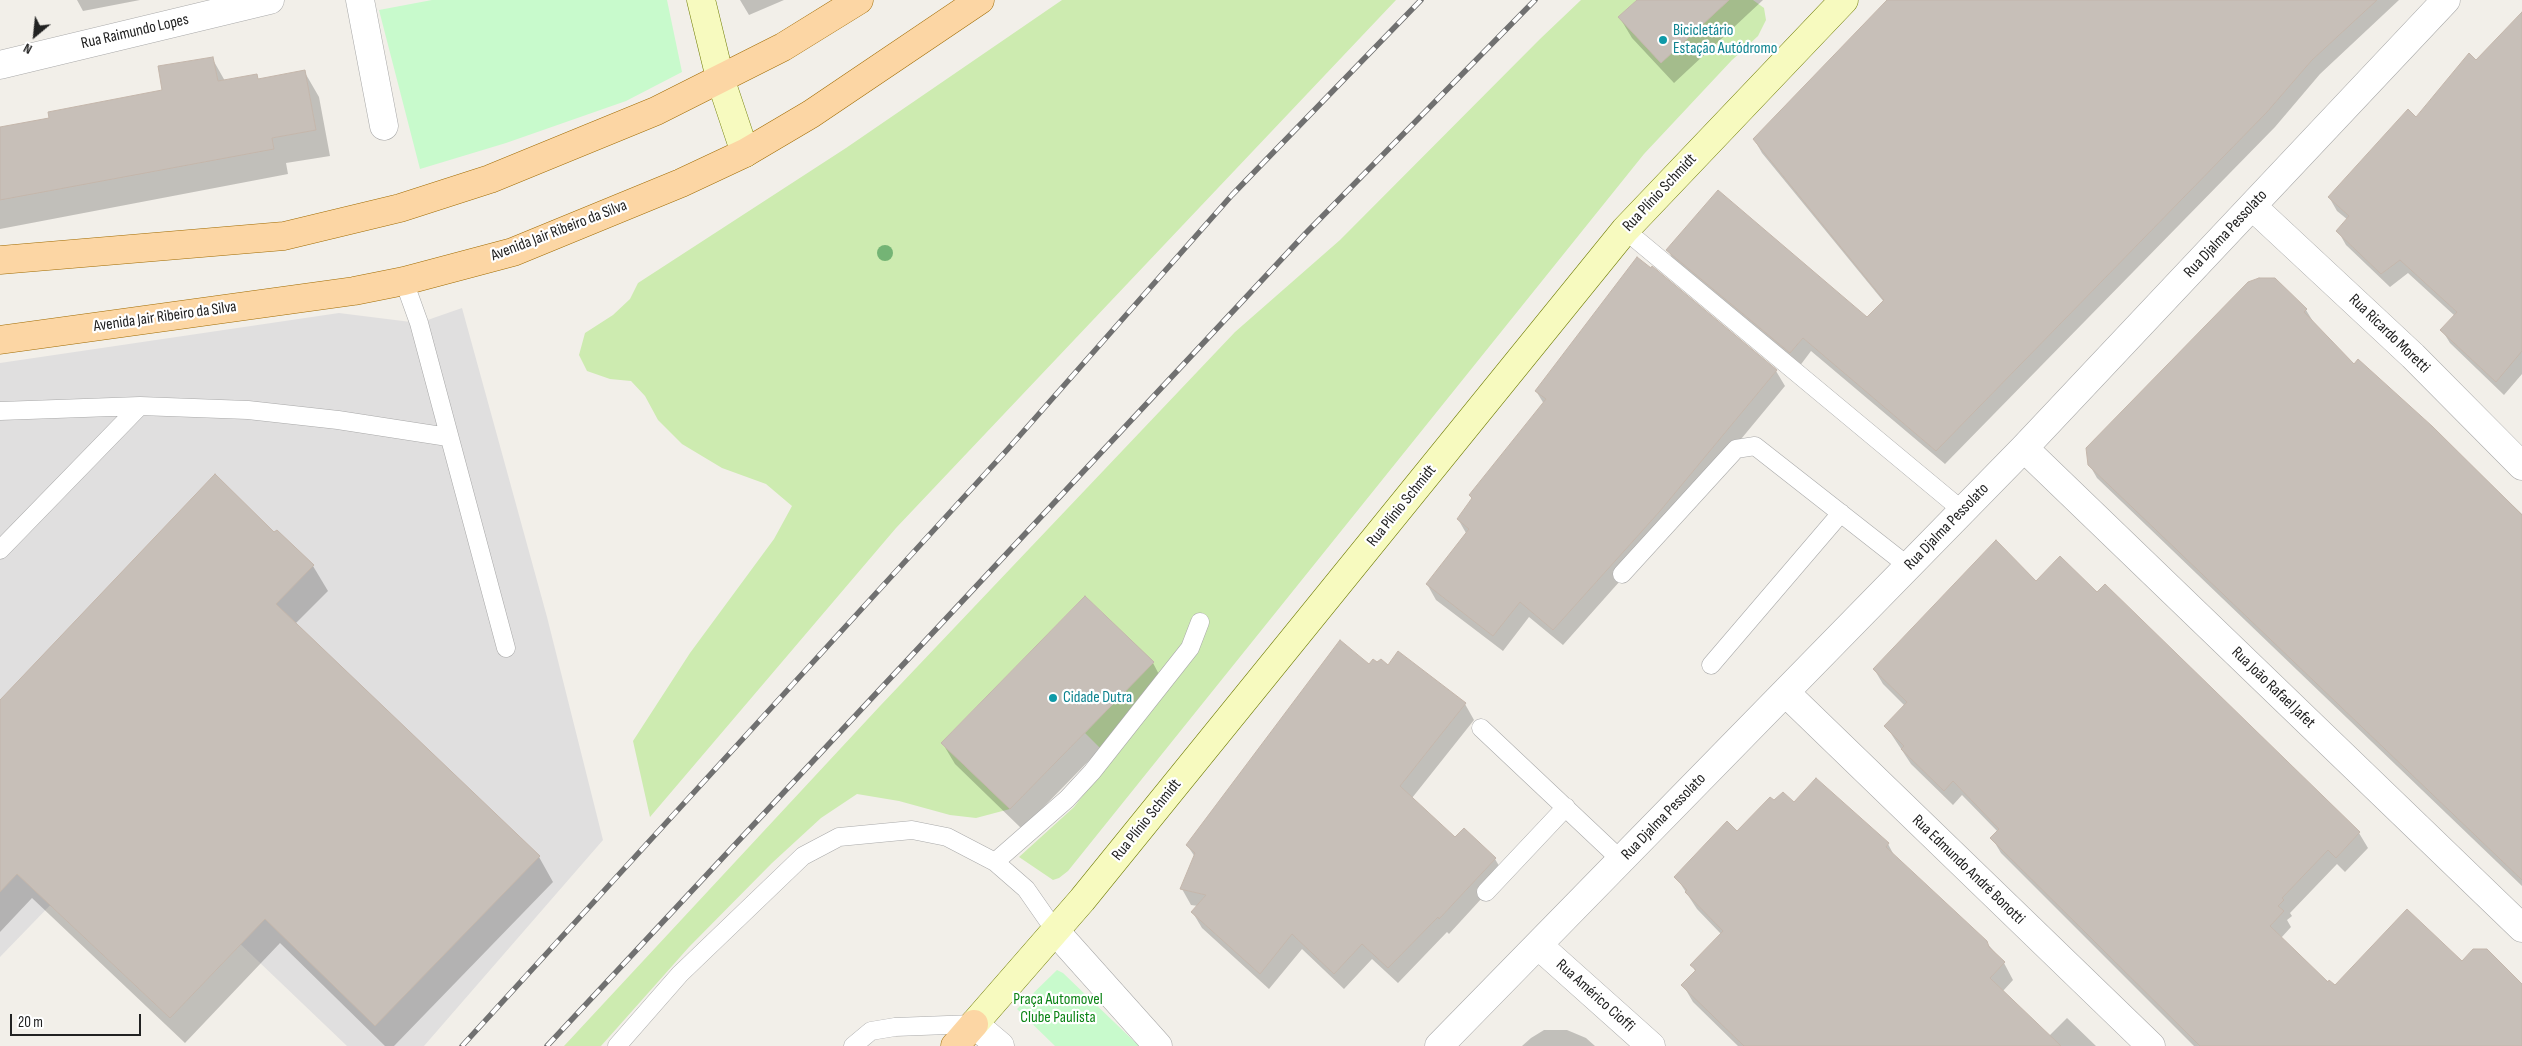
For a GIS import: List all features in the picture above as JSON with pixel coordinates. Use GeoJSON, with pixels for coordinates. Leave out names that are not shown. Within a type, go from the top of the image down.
{"type":"FeatureCollection","features":[{"type":"Feature","properties":{"kind":"main road"},"geometry":{"type":"LineString","coordinates":[[0,260],[284,236],[400,208],[490,179],[656,111],[783,47],[858,0]]}},
{"type":"Feature","properties":{"kind":"main road","name":"Avenida Jair Ribeiro da Silva"},"geometry":{"type":"LineString","coordinates":[[0,340],[354,290],[404,281],[512,252],[681,183],[745,153],[811,114],[980,0]]}},
{"type":"Feature","properties":{"kind":"main road"},"geometry":{"type":"LineString","coordinates":[[955,1046],[974,1024]]}},
{"type":"Feature","properties":{"kind":"street","name":"Rua Raimundo Lopes"},"geometry":{"type":"LineString","coordinates":[[0,64],[270,0]]}},
{"type":"Feature","properties":{"kind":"street"},"geometry":{"type":"LineString","coordinates":[[360,0],[384,126]]}},
{"type":"Feature","properties":{"kind":"street"},"geometry":{"type":"LineString","coordinates":[[702,0],[720,78],[745,153]]}},
{"type":"Feature","properties":{"kind":"street","name":"Rua Plínio Schmidt"},"geometry":{"type":"LineString","coordinates":[[974,1024],[1056,932],[1625,230],[1844,0]]}},
{"type":"Feature","properties":{"kind":"street","name":"Rua Djalma Pessolato"},"geometry":{"type":"LineString","coordinates":[[1439,1046],[2024,448],[2446,0]]}},
{"type":"Feature","properties":{"kind":"street","name":"Rua Ricardo Moretti"},"geometry":{"type":"LineString","coordinates":[[2252,206],[2519,457]]}},
{"type":"Feature","properties":{"kind":"street","name":"Rua João Rafael Jafet"},"geometry":{"type":"LineString","coordinates":[[2024,448],[2522,928]]}},
{"type":"Feature","properties":{"kind":"street","name":"Rua Edmundo André Bonotti"},"geometry":{"type":"LineString","coordinates":[[1786,693],[2151,1046]]}},
{"type":"Feature","properties":{"kind":"street"},"geometry":{"type":"LineString","coordinates":[[1056,932],[1158,1046]]}},
{"type":"Feature","properties":{"kind":"street","name":"Rua Américo Cioffi"},"geometry":{"type":"LineString","coordinates":[[1538,945],[1651,1046]]}},
{"type":"Feature","properties":{"kind":"street"},"geometry":{"type":"LineString","coordinates":[[974,1024],[1000,1046]]}},
{"type":"Feature","properties":{"kind":"lane"},"geometry":{"type":"LineString","coordinates":[[1625,230],[1963,511]]}},
{"type":"Feature","properties":{"kind":"lane"},"geometry":{"type":"LineString","coordinates":[[404,281],[419,323],[448,438],[506,648]]}},
{"type":"Feature","properties":{"kind":"lane"},"geometry":{"type":"LineString","coordinates":[[0,411],[140,406],[248,410],[338,420],[448,438]]}},
{"type":"Feature","properties":{"kind":"lane"},"geometry":{"type":"LineString","coordinates":[[0,550],[140,406]]}},
{"type":"Feature","properties":{"kind":"lane"},"geometry":{"type":"LineString","coordinates":[[1622,574],[1736,449],[1755,446],[1908,566]]}},
{"type":"Feature","properties":{"kind":"lane"},"geometry":{"type":"LineString","coordinates":[[1712,665],[1841,514]]}},
{"type":"Feature","properties":{"kind":"lane"},"geometry":{"type":"LineString","coordinates":[[995,862],[1068,799],[1092,772],[1190,648],[1200,622]]}},
{"type":"Feature","properties":{"kind":"lane"},"geometry":{"type":"LineString","coordinates":[[1481,728],[1621,860]]}},
{"type":"Feature","properties":{"kind":"lane"},"geometry":{"type":"LineString","coordinates":[[1486,892],[1566,807]]}},
{"type":"Feature","properties":{"kind":"lane"},"geometry":{"type":"LineString","coordinates":[[617,1046],[680,974],[803,856],[839,837],[912,830],[947,837],[995,862],[1026,889],[1056,932]]}},
{"type":"Feature","properties":{"kind":"lane"},"geometry":{"type":"LineString","coordinates":[[853,1046],[871,1031],[895,1027],[974,1024]]}},
{"type":"Feature","properties":{"kind":"shaded area"},"geometry":{"type":"Polygon","coordinates":[[[462,308],[547,617],[603,840],[424,1046],[347,1046],[122,831],[0,957],[0,363],[339,313],[419,323],[462,308]]]}},
{"type":"Feature","properties":{"kind":"green space"},"geometry":{"type":"Polygon","coordinates":[[[432,0],[667,0],[682,72],[626,101],[506,143],[420,169],[379,10],[432,0]]]}},
{"type":"Feature","properties":{"kind":"green space"},"geometry":{"type":"Polygon","coordinates":[[[1062,0],[1396,0],[896,528],[650,817],[633,741],[690,653],[774,539],[792,506],[766,484],[722,468],[682,444],[658,420],[645,396],[631,381],[610,379],[587,371],[579,355],[585,333],[613,315],[630,299],[638,283],[846,148],[1062,0]]]}},
{"type":"Feature","properties":{"kind":"green space"},"geometry":{"type":"Polygon","coordinates":[[[1581,0],[1637,0],[1619,17],[1661,63],[1729,0],[1753,0],[1764,8],[1766,20],[1758,36],[1732,60],[1644,154],[1068,871],[1053,880],[1019,857],[1074,807],[1111,759],[1085,733],[1153,663],[1085,596],[941,743],[1010,809],[976,818],[950,815],[899,801],[857,794],[821,818],[772,863],[689,947],[601,1046],[564,1046],[880,706],[1235,332],[1340,240],[1581,0]]]}},
{"type":"Feature","properties":{"kind":"green space","name":"Praça Automovel Clube Paulista"},"geometry":{"type":"Polygon","coordinates":[[[1057,970],[1063,973],[1139,1046],[1055,1046],[1017,1009],[1057,970]]]}},
{"type":"Feature","properties":{"kind":"building","name":"Bicicletário Estação Autódromo"},"geometry":{"type":"Polygon","coordinates":[[[1637,0],[1729,0],[1661,63],[1618,17],[1637,0]]]}},
{"type":"Feature","properties":{"kind":"building"},"geometry":{"type":"Polygon","coordinates":[[[1887,0],[2377,0],[2312,60],[2267,112],[1936,451],[1803,338],[1790,353],[1666,250],[1718,190],[1867,317],[1884,300],[1753,139],[1887,0]]]}},
{"type":"Feature","properties":{"kind":"building"},"geometry":{"type":"Polygon","coordinates":[[[2522,12],[2522,351],[2496,382],[2440,330],[2457,312],[2400,260],[2381,274],[2336,231],[2349,216],[2328,197],[2408,109],[2416,117],[2469,53],[2476,60],[2522,12]]]}},
{"type":"Feature","properties":{"kind":"building"},"geometry":{"type":"Polygon","coordinates":[[[213,57],[218,81],[257,74],[258,79],[305,70],[316,130],[272,138],[274,149],[0,200],[0,127],[49,118],[48,112],[162,90],[158,66],[213,57]]]}},
{"type":"Feature","properties":{"kind":"building"},"geometry":{"type":"Polygon","coordinates":[[[1637,257],[1651,268],[1652,266],[1777,370],[1660,511],[1553,630],[1520,602],[1493,636],[1426,584],[1469,529],[1457,519],[1472,498],[1469,495],[1546,399],[1535,391],[1637,257]]]}},
{"type":"Feature","properties":{"kind":"building"},"geometry":{"type":"Polygon","coordinates":[[[2259,278],[2275,278],[2307,309],[2304,312],[2354,364],[2358,359],[2432,426],[2522,515],[2522,880],[2088,465],[2086,448],[2248,282],[2259,278]]]}},
{"type":"Feature","properties":{"kind":"building"},"geometry":{"type":"Polygon","coordinates":[[[215,474],[274,532],[277,530],[314,565],[276,604],[540,856],[375,1026],[265,919],[170,1018],[17,874],[0,892],[0,700],[215,474]]]}},
{"type":"Feature","properties":{"kind":"building"},"geometry":{"type":"Polygon","coordinates":[[[1996,540],[2036,581],[2060,556],[2097,592],[2105,584],[2360,832],[2336,858],[2328,850],[2282,898],[2284,900],[2278,906],[2284,911],[2270,926],[2328,982],[2329,980],[2335,985],[2407,909],[2462,961],[2473,949],[2487,949],[2522,984],[2522,1046],[2200,1046],[1990,838],[1999,829],[1953,781],[1944,791],[1901,749],[1904,746],[1884,726],[1907,702],[1873,669],[1996,540]]]}},
{"type":"Feature","properties":{"kind":"building","name":"Cidade Dutra"},"geometry":{"type":"Polygon","coordinates":[[[1085,596],[1154,662],[1010,809],[941,743],[1085,596]]]}},
{"type":"Feature","properties":{"kind":"building"},"geometry":{"type":"Polygon","coordinates":[[[1340,640],[1369,664],[1373,659],[1377,662],[1381,659],[1388,665],[1398,651],[1466,703],[1400,786],[1455,837],[1464,828],[1496,858],[1439,919],[1438,917],[1388,968],[1362,944],[1334,974],[1292,934],[1260,974],[1191,912],[1206,895],[1180,889],[1195,853],[1186,845],[1340,640]]]}},
{"type":"Feature","properties":{"kind":"building"},"geometry":{"type":"Polygon","coordinates":[[[1816,778],[1889,843],[1886,847],[1987,941],[1989,947],[2005,962],[1990,978],[2061,1046],[1744,1046],[1681,985],[1696,970],[1690,965],[1723,931],[1685,892],[1687,890],[1674,877],[1727,821],[1737,831],[1770,797],[1774,800],[1783,792],[1794,802],[1816,778]]]}},
{"type":"Feature","properties":{"kind":"railway"},"geometry":{"type":"LineString","coordinates":[[462,1046],[1007,450],[1232,195],[1421,0]]}},
{"type":"Feature","properties":{"kind":"railway"},"geometry":{"type":"LineString","coordinates":[[547,1046],[1306,233],[1535,0]]}},
{"type":"Feature","properties":{"kind":"place","name":"Bicicletário Estação Autódromo"},"geometry":{"type":"Point","coordinates":[1663,40]}},
{"type":"Feature","properties":{"kind":"place","name":"Cidade Dutra"},"geometry":{"type":"Point","coordinates":[1053,698]}}]}
